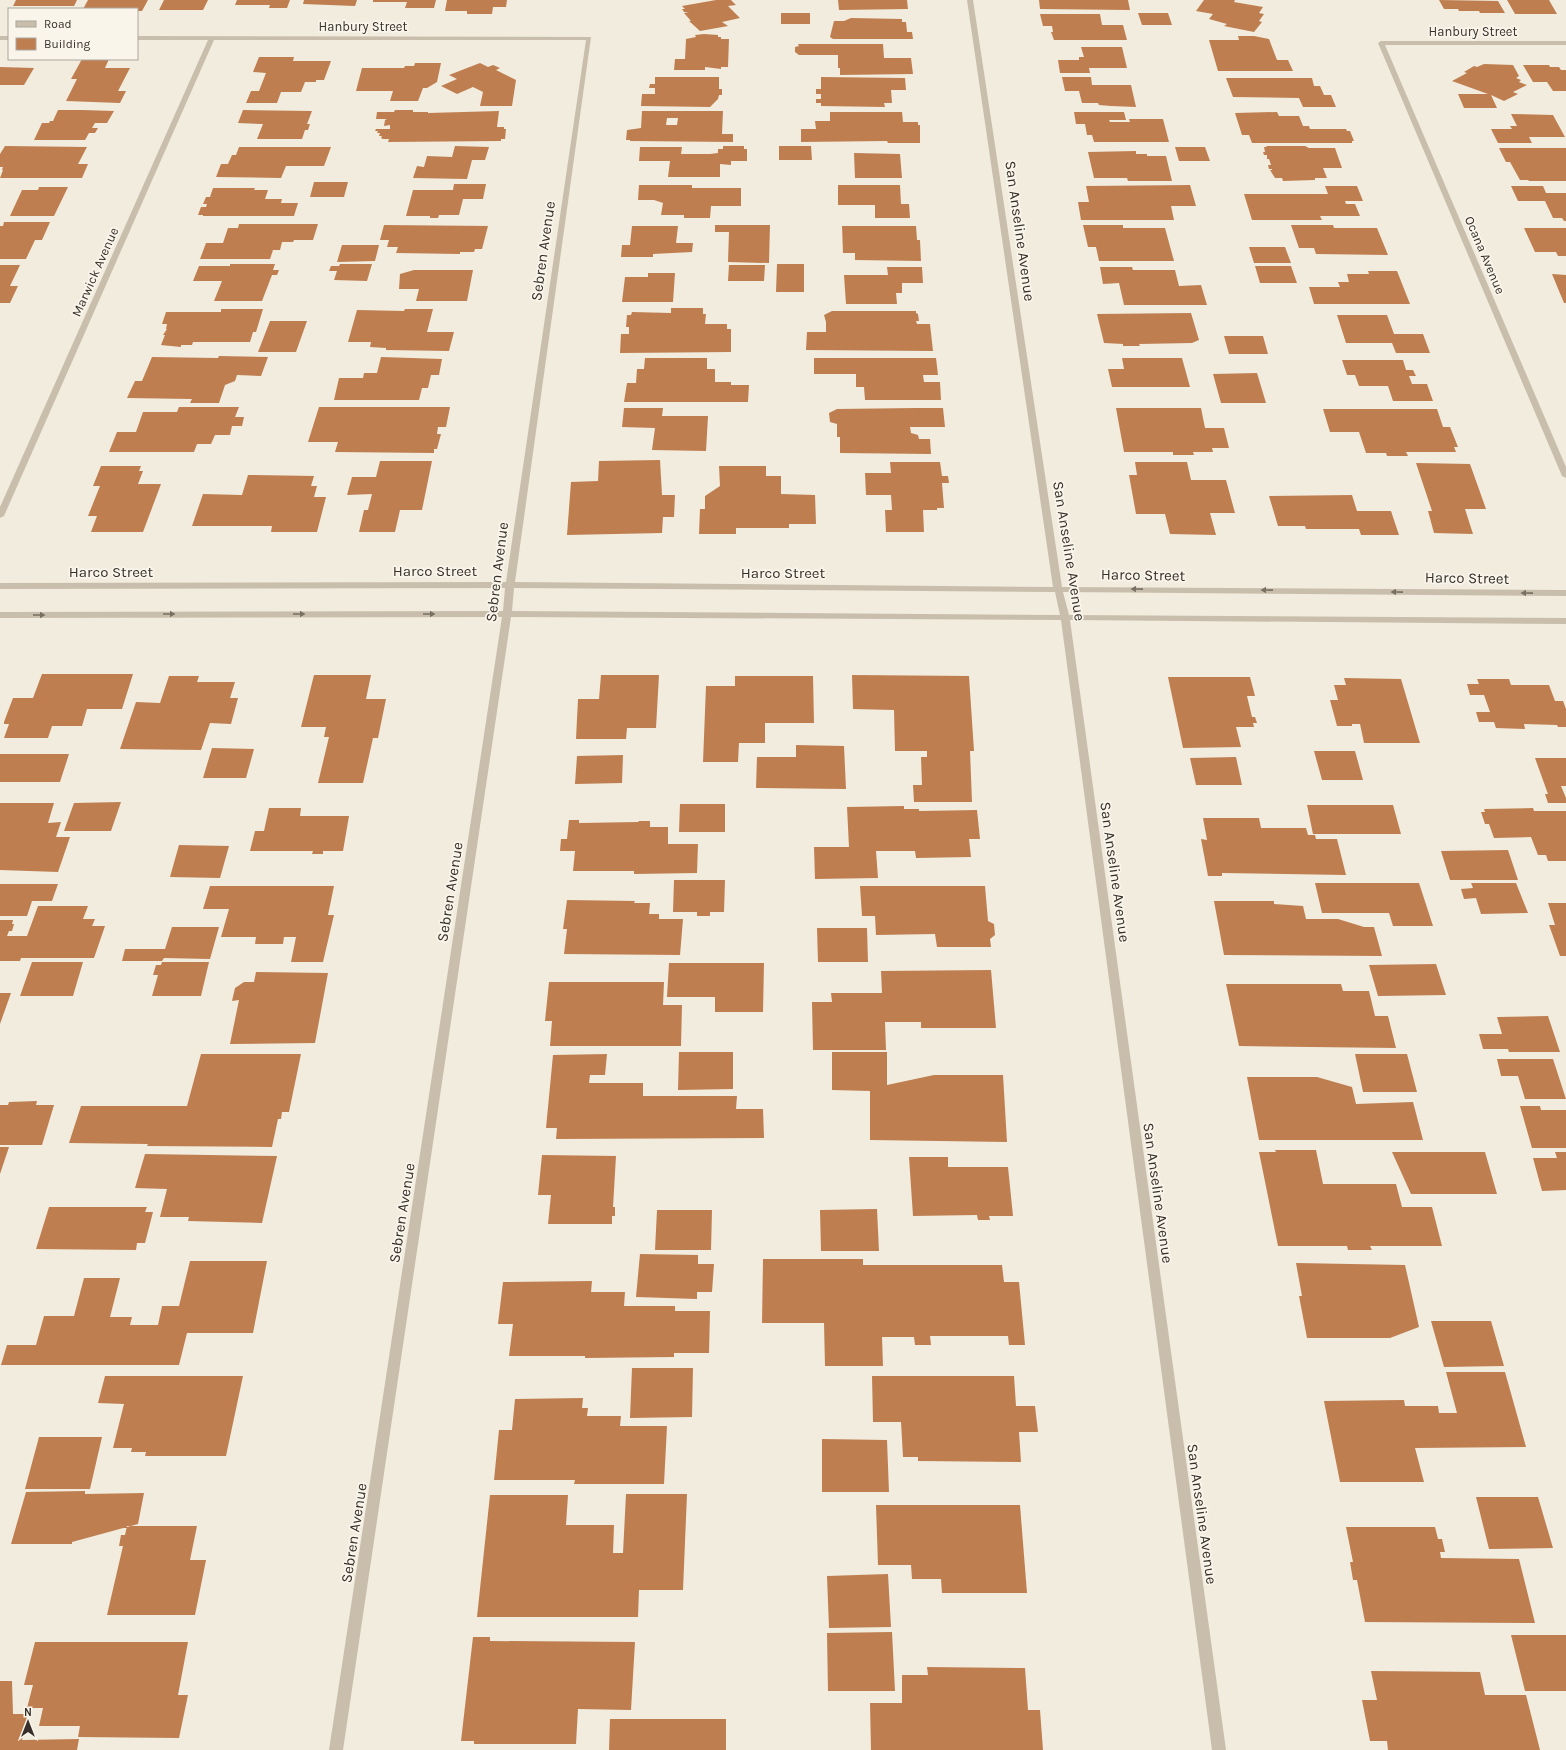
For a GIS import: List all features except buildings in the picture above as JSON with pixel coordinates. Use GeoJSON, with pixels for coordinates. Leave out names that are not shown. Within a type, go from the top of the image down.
{"type":"FeatureCollection","features":[{"type":"Feature","properties":{"kind":"street","name":"San Anseline Avenue"},"geometry":{"type":"LineString","coordinates":[[970,0],[1058,588],[1065,618],[1219,1750]]}},
{"type":"Feature","properties":{"kind":"street","name":"Hanbury Street"},"geometry":{"type":"LineString","coordinates":[[138,38],[589,38]]}},
{"type":"Feature","properties":{"kind":"street","name":"Marwick Avenue"},"geometry":{"type":"LineString","coordinates":[[0,516],[212,38]]}},
{"type":"Feature","properties":{"kind":"street","name":"Sebren Avenue"},"geometry":{"type":"LineString","coordinates":[[336,1750],[507,614],[589,38]]}},
{"type":"Feature","properties":{"kind":"street","name":"Hanbury Street"},"geometry":{"type":"LineString","coordinates":[[1381,43],[1566,43]]}},
{"type":"Feature","properties":{"kind":"street","name":"Ocana Avenue"},"geometry":{"type":"LineString","coordinates":[[1381,43],[1566,476]]}},
{"type":"Feature","properties":{"kind":"street","name":"Harco Street"},"geometry":{"type":"LineString","coordinates":[[0,586],[510,585],[1566,593]]}},
{"type":"Feature","properties":{"kind":"street"},"geometry":{"type":"LineString","coordinates":[[0,615],[507,614],[1566,621]]}}]}
